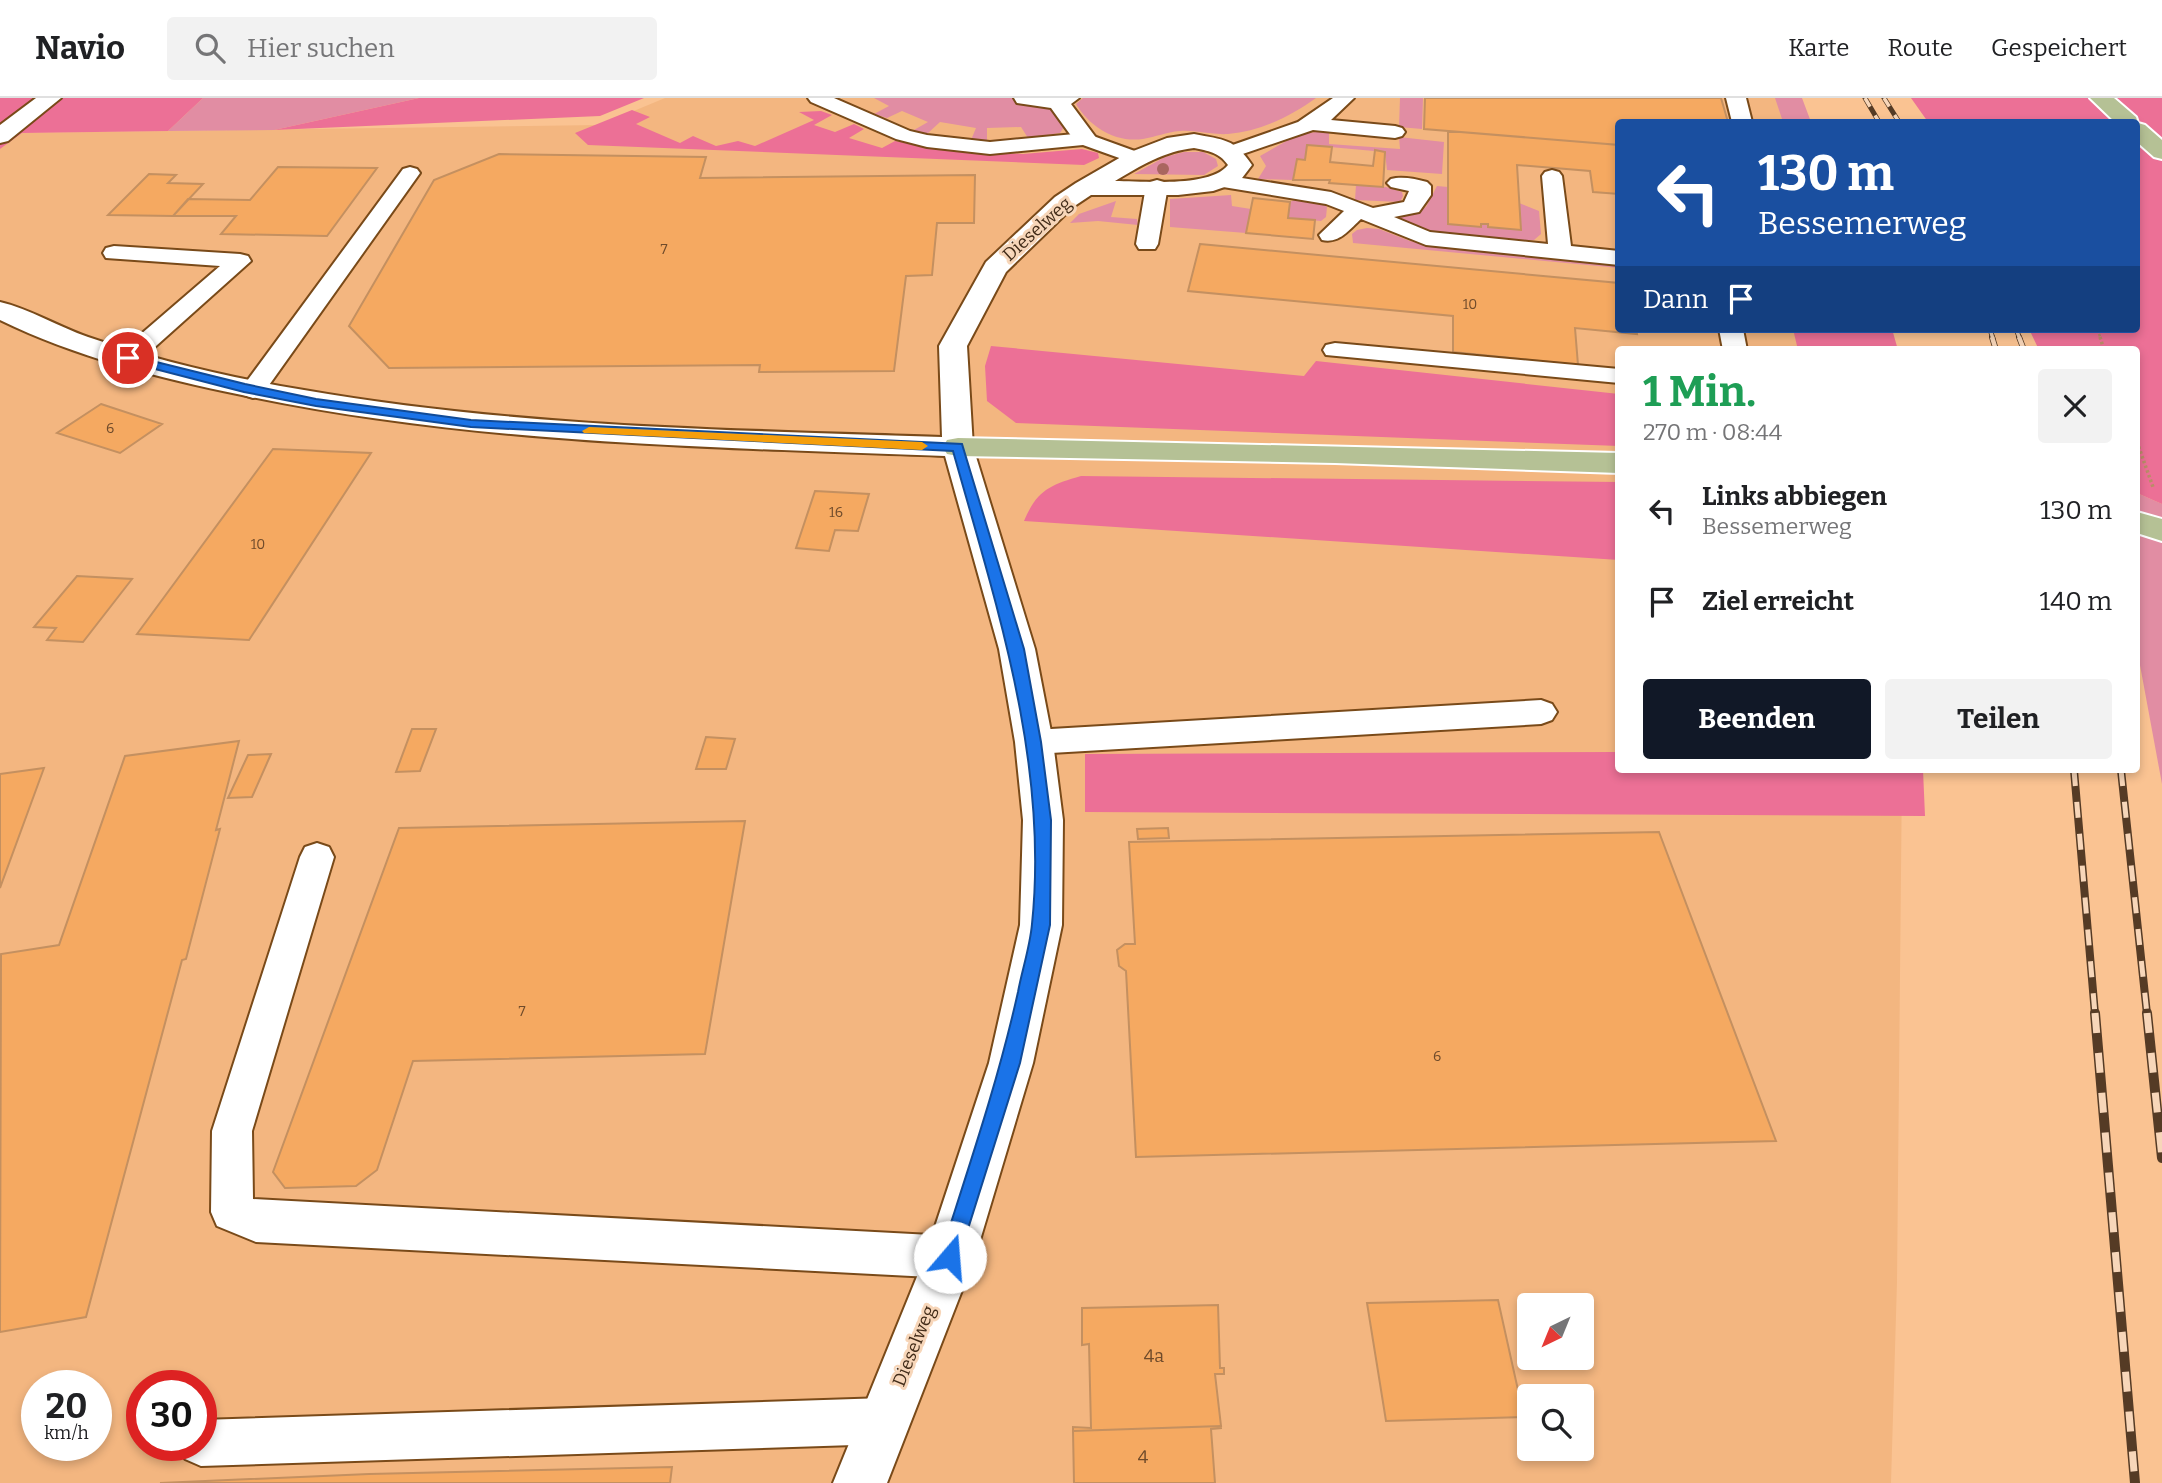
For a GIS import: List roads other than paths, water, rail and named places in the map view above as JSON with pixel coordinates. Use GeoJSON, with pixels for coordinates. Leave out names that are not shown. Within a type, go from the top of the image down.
{"type":"FeatureCollection","features":[{"type":"Feature","properties":{"kind":"main road"},"geometry":{"type":"LineString","coordinates":[[2101,98],[2125,119]]}},
{"type":"Feature","properties":{"kind":"main road"},"geometry":{"type":"LineString","coordinates":[[2140,133],[2162,152]]}},
{"type":"Feature","properties":{"kind":"main road"},"geometry":{"type":"LineString","coordinates":[[958,447],[1615,463]]}},
{"type":"Feature","properties":{"kind":"main road"},"geometry":{"type":"LineString","coordinates":[[2140,523],[2162,530]]}},
{"type":"Feature","properties":{"kind":"street"},"geometry":{"type":"LineString","coordinates":[[0,136],[50,98]]}},
{"type":"Feature","properties":{"kind":"street"},"geometry":{"type":"LineString","coordinates":[[1025,98],[1063,99],[1085,139]]}},
{"type":"Feature","properties":{"kind":"street","name":"Dieselweg"},"geometry":{"type":"LineString","coordinates":[[860,1483],[950,1257],[1011,1063],[1041,925],[1043,820],[1034,742],[1017,649],[958,447],[953,346],[995,268],[1064,202],[1154,149],[1194,141],[1208,142],[1231,152]]}},
{"type":"Feature","properties":{"kind":"street"},"geometry":{"type":"LineString","coordinates":[[1223,181],[1234,174],[1240,165],[1231,152]]}},
{"type":"Feature","properties":{"kind":"street","name":"Dieselweg"},"geometry":{"type":"LineString","coordinates":[[1085,188],[1196,186],[1223,181]]}},
{"type":"Feature","properties":{"kind":"street"},"geometry":{"type":"LineString","coordinates":[[0,310],[50,332],[128,358],[253,390],[328,404],[471,424],[958,447]]}},
{"type":"Feature","properties":{"kind":"lane"},"geometry":{"type":"LineString","coordinates":[[818,98],[903,135],[927,141],[990,148],[1085,139],[1136,158]]}},
{"type":"Feature","properties":{"kind":"lane"},"geometry":{"type":"LineString","coordinates":[[1231,152],[1327,114],[1344,98]]}},
{"type":"Feature","properties":{"kind":"lane"},"geometry":{"type":"LineString","coordinates":[[1307,123],[1395,132]]}},
{"type":"Feature","properties":{"kind":"lane"},"geometry":{"type":"LineString","coordinates":[[253,390],[410,173]]}},
{"type":"Feature","properties":{"kind":"lane"},"geometry":{"type":"LineString","coordinates":[[1552,176],[1560,252]]}},
{"type":"Feature","properties":{"kind":"lane"},"geometry":{"type":"LineString","coordinates":[[1223,181],[1316,195],[1426,238],[1615,258]]}},
{"type":"Feature","properties":{"kind":"lane"},"geometry":{"type":"LineString","coordinates":[[1330,235],[1363,213],[1411,207],[1419,195],[1420,186],[1398,183]]}},
{"type":"Feature","properties":{"kind":"lane"},"geometry":{"type":"LineString","coordinates":[[1147,244],[1157,186]]}},
{"type":"Feature","properties":{"kind":"lane"},"geometry":{"type":"LineString","coordinates":[[114,253],[240,261],[128,358]]}},
{"type":"Feature","properties":{"kind":"lane"},"geometry":{"type":"LineString","coordinates":[[1335,350],[1615,376]]}},
{"type":"Feature","properties":{"kind":"lane"},"geometry":{"type":"LineString","coordinates":[[1034,742],[1541,712]]}},
{"type":"Feature","properties":{"kind":"lane"},"geometry":{"type":"LineString","coordinates":[[317,857],[232,1131],[233,1212],[256,1221],[950,1257]]}},
{"type":"Feature","properties":{"kind":"lane"},"geometry":{"type":"LineString","coordinates":[[217,1442],[885,1420]]}},
{"type":"Feature","properties":{"kind":"railway"},"geometry":{"type":"LineString","coordinates":[[1865,98],[1877,119]]}},
{"type":"Feature","properties":{"kind":"railway"},"geometry":{"type":"LineString","coordinates":[[1884,98],[1897,119]]}},
{"type":"Feature","properties":{"kind":"railway"},"geometry":{"type":"LineString","coordinates":[[1991,333],[1993,339]]}},
{"type":"Feature","properties":{"kind":"railway"},"geometry":{"type":"LineString","coordinates":[[2018,333],[2020,339]]}},
{"type":"Feature","properties":{"kind":"railway"},"geometry":{"type":"LineString","coordinates":[[1992,337],[1995,346]]}},
{"type":"Feature","properties":{"kind":"railway"},"geometry":{"type":"LineString","coordinates":[[2019,337],[2022,346]]}},
{"type":"Feature","properties":{"kind":"railway"},"geometry":{"type":"LineString","coordinates":[[2074,773],[2095,1014]]}},
{"type":"Feature","properties":{"kind":"railway"},"geometry":{"type":"LineString","coordinates":[[2121,773],[2147,1014]]}},
{"type":"Feature","properties":{"kind":"railway"},"geometry":{"type":"LineString","coordinates":[[2095,1013],[2135,1483]]}},
{"type":"Feature","properties":{"kind":"railway"},"geometry":{"type":"LineString","coordinates":[[2147,1013],[2162,1158]]}}]}
